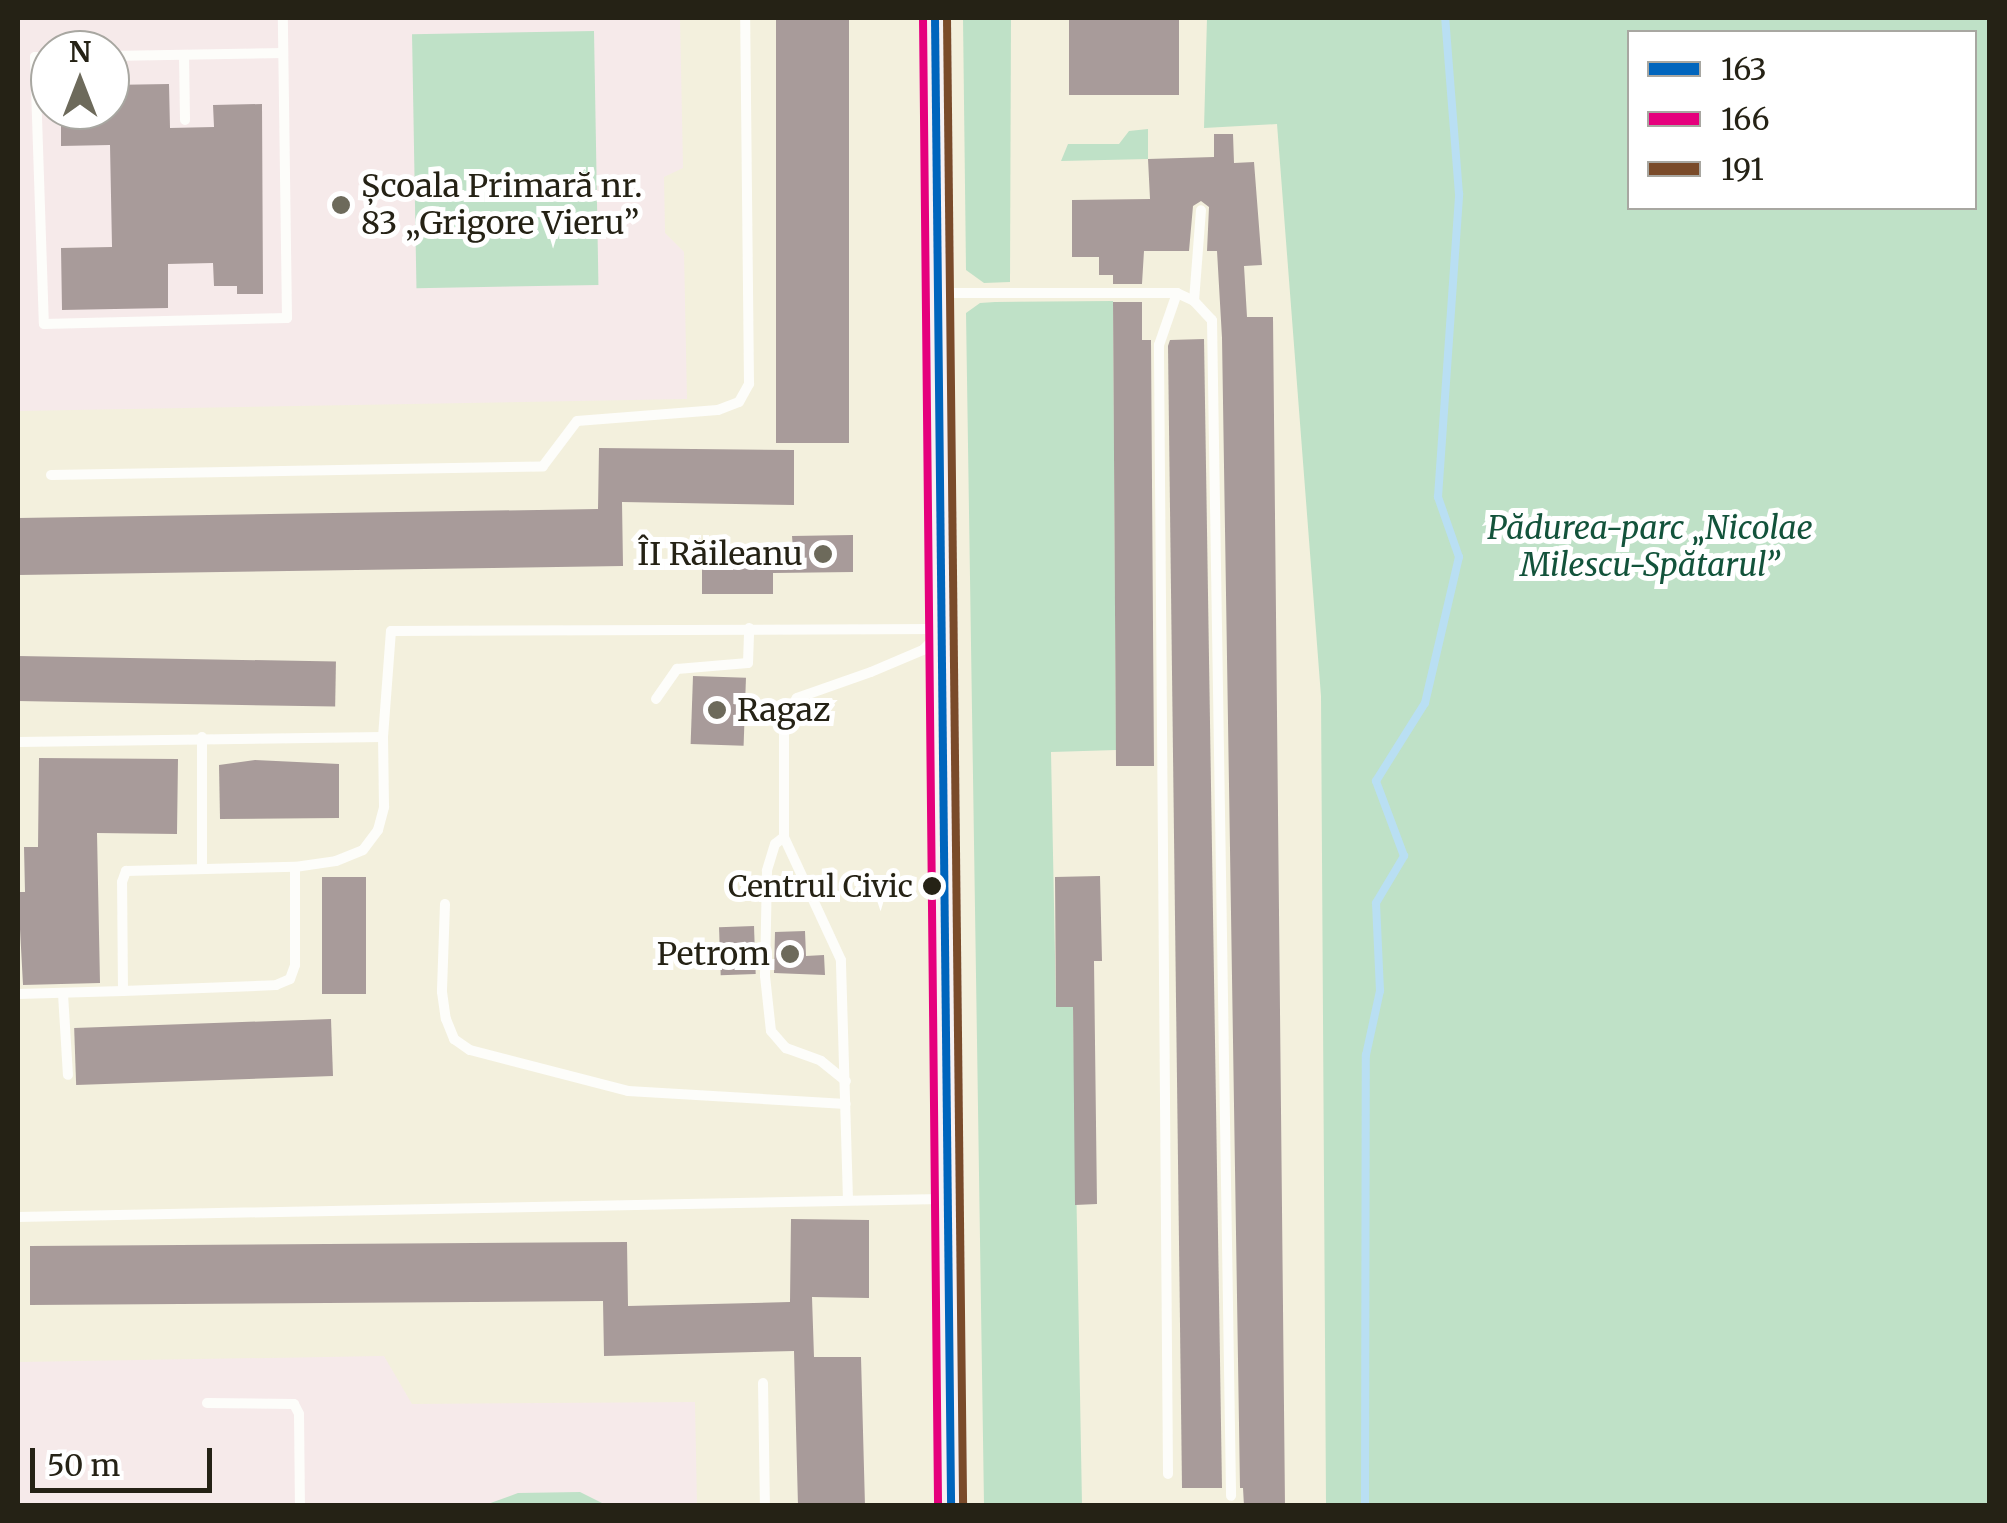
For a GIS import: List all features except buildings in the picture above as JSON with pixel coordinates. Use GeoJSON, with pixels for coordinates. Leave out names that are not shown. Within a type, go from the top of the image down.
{"type":"FeatureCollection","features":[{"type":"Feature","properties":{"kind":"main road"},"geometry":{"type":"LineString","coordinates":[[935,18],[945,1199],[952,1506]]}},
{"type":"Feature","properties":{"kind":"lane"},"geometry":{"type":"LineString","coordinates":[[37,130],[44,324],[287,318],[283,18]]}},
{"type":"Feature","properties":{"kind":"lane"},"geometry":{"type":"LineString","coordinates":[[51,474],[543,466],[577,421],[718,410],[739,402],[749,384],[746,18]]}},
{"type":"Feature","properties":{"kind":"lane"},"geometry":{"type":"LineString","coordinates":[[130,56],[283,53]]}},
{"type":"Feature","properties":{"kind":"lane"},"geometry":{"type":"LineString","coordinates":[[184,56],[185,120]]}},
{"type":"Feature","properties":{"kind":"lane"},"geometry":{"type":"LineString","coordinates":[[1194,301],[1201,210]]}},
{"type":"Feature","properties":{"kind":"lane"},"geometry":{"type":"LineString","coordinates":[[940,293],[1177,294],[1194,301],[1212,320],[1231,1496]]}},
{"type":"Feature","properties":{"kind":"lane"},"geometry":{"type":"LineString","coordinates":[[1168,1474],[1160,345],[1177,294]]}},
{"type":"Feature","properties":{"kind":"lane"},"geometry":{"type":"LineString","coordinates":[[656,699],[678,669],[748,663],[749,628]]}},
{"type":"Feature","properties":{"kind":"lane"},"geometry":{"type":"LineString","coordinates":[[122,991],[122,882],[126,872],[336,861],[363,850],[373,840],[384,806],[383,737],[391,632],[943,629]]}},
{"type":"Feature","properties":{"kind":"lane"},"geometry":{"type":"LineString","coordinates":[[848,1200],[842,960],[784,837],[783,736],[790,707],[819,688],[923,650],[943,629]]}},
{"type":"Feature","properties":{"kind":"lane"},"geometry":{"type":"LineString","coordinates":[[202,737],[202,867]]}},
{"type":"Feature","properties":{"kind":"lane"},"geometry":{"type":"LineString","coordinates":[[18,742],[383,737]]}},
{"type":"Feature","properties":{"kind":"lane"},"geometry":{"type":"LineString","coordinates":[[784,837],[775,844],[767,871],[765,976],[770,1031],[786,1048],[821,1062],[846,1081]]}},
{"type":"Feature","properties":{"kind":"lane"},"geometry":{"type":"LineString","coordinates":[[18,994],[276,985],[290,979],[295,965],[295,866]]}},
{"type":"Feature","properties":{"kind":"lane"},"geometry":{"type":"LineString","coordinates":[[445,904],[442,992],[446,1018],[454,1039],[470,1050],[628,1091],[846,1104]]}},
{"type":"Feature","properties":{"kind":"lane"},"geometry":{"type":"LineString","coordinates":[[63,994],[68,1075]]}},
{"type":"Feature","properties":{"kind":"lane"},"geometry":{"type":"LineString","coordinates":[[18,1217],[945,1199]]}},
{"type":"Feature","properties":{"kind":"lane"},"geometry":{"type":"LineString","coordinates":[[763,1383],[764,1506]]}},
{"type":"Feature","properties":{"kind":"lane"},"geometry":{"type":"LineString","coordinates":[[207,1403],[294,1404],[299,1414],[300,1506]]}},
{"type":"Feature","properties":{"kind":"shaded area","name":"Școala Primară nr. 83 „Grigore Vieru”"},"geometry":{"type":"Polygon","coordinates":[[[18,18],[680,18],[683,168],[664,177],[665,233],[684,252],[687,399],[18,411],[18,18]]]}},
{"type":"Feature","properties":{"kind":"shaded area"},"geometry":{"type":"Polygon","coordinates":[[[384,1356],[412,1404],[695,1402],[697,1505],[20,1505],[18,1362],[384,1356]]]}},
{"type":"Feature","properties":{"kind":"green space"},"geometry":{"type":"Polygon","coordinates":[[[963,18],[1011,18],[1010,282],[984,283],[966,270],[963,18]]]}},
{"type":"Feature","properties":{"kind":"green space","name":"Pădurea-parc „Nicolae Milescu-Spătarul”"},"geometry":{"type":"Polygon","coordinates":[[[1207,18],[1989,18],[1989,1505],[1326,1505],[1321,696],[1277,124],[1204,128],[1207,18]]]}},
{"type":"Feature","properties":{"kind":"green space"},"geometry":{"type":"Polygon","coordinates":[[[594,31],[598,285],[416,288],[412,34],[594,31]]]}},
{"type":"Feature","properties":{"kind":"green space"},"geometry":{"type":"Polygon","coordinates":[[[1148,129],[1148,159],[1061,161],[1068,144],[1119,144],[1129,131],[1148,129]]]}},
{"type":"Feature","properties":{"kind":"green space"},"geometry":{"type":"Polygon","coordinates":[[[1113,301],[1116,750],[1051,752],[1056,1006],[1073,1007],[1082,1505],[984,1505],[966,313],[980,303],[1113,301]]]}},
{"type":"Feature","properties":{"kind":"green space"},"geometry":{"type":"Polygon","coordinates":[[[580,1492],[606,1505],[485,1505],[518,1493],[580,1492]]]}},
{"type":"Feature","properties":{"kind":"waterway"},"geometry":{"type":"LineString","coordinates":[[1365,1506],[1366,1055],[1380,991],[1376,903],[1404,856],[1376,781],[1425,703],[1459,557],[1438,497],[1459,194],[1445,18]]}},
{"type":"Feature","properties":{"kind":"transit line","name":"166"},"geometry":{"type":"LineString","coordinates":[[923,18],[938,1506]]}},
{"type":"Feature","properties":{"kind":"transit line","name":"163"},"geometry":{"type":"LineString","coordinates":[[935,18],[951,1506]]}},
{"type":"Feature","properties":{"kind":"transit line","name":"191"},"geometry":{"type":"LineString","coordinates":[[947,18],[963,1506]]}},
{"type":"Feature","properties":{"kind":"place","name":"Școala Primară nr. 83 „Grigore Vieru”"},"geometry":{"type":"Point","coordinates":[341,205]}},
{"type":"Feature","properties":{"kind":"place","name":"ÎI Răileanu"},"geometry":{"type":"Point","coordinates":[823,554]}},
{"type":"Feature","properties":{"kind":"place","name":"Ragaz"},"geometry":{"type":"Point","coordinates":[717,710]}},
{"type":"Feature","properties":{"kind":"place","name":"Centrul Civic"},"geometry":{"type":"Point","coordinates":[932,886]}},
{"type":"Feature","properties":{"kind":"place","name":"Petrom"},"geometry":{"type":"Point","coordinates":[790,954]}}]}
